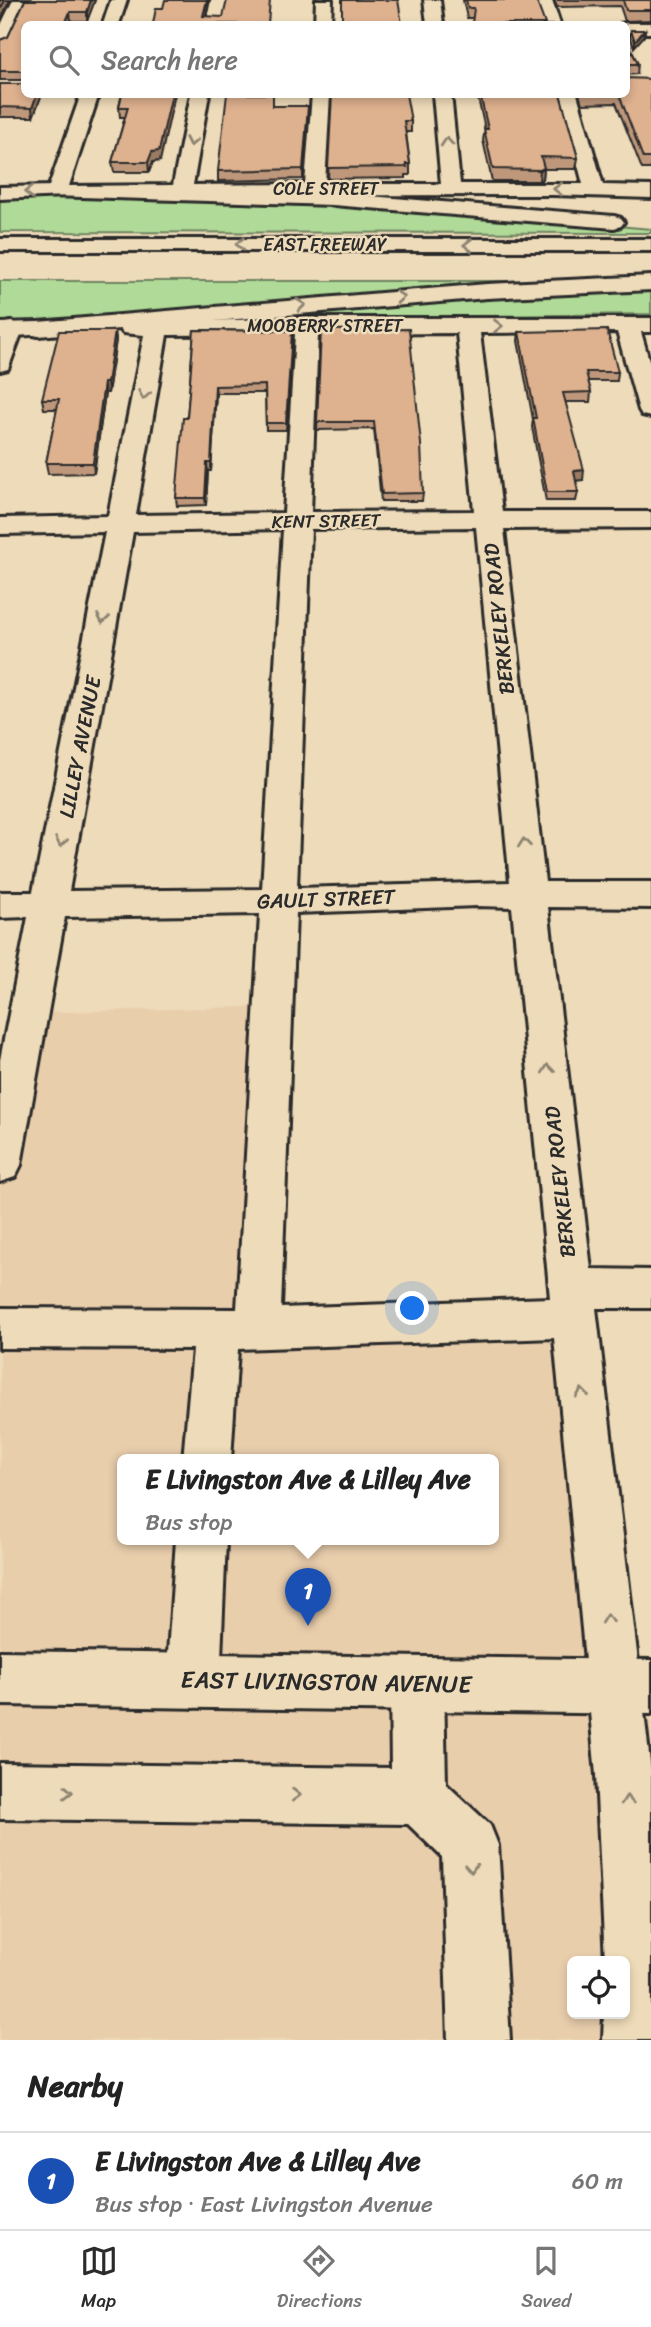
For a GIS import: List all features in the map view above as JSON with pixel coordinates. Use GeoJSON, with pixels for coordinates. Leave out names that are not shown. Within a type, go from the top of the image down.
{"type":"FeatureCollection","features":[{"type":"Feature","properties":{"kind":"main road"},"geometry":{"type":"LineString","coordinates":[[0,44],[21,0]]}},
{"type":"Feature","properties":{"kind":"main road"},"geometry":{"type":"LineString","coordinates":[[112,21],[119,0]]}},
{"type":"Feature","properties":{"kind":"main road"},"geometry":{"type":"LineString","coordinates":[[215,21],[219,0]]}},
{"type":"Feature","properties":{"kind":"main road"},"geometry":{"type":"LineString","coordinates":[[323,21],[324,0]]}},
{"type":"Feature","properties":{"kind":"main road"},"geometry":{"type":"LineString","coordinates":[[432,0],[435,21]]}},
{"type":"Feature","properties":{"kind":"main road"},"geometry":{"type":"LineString","coordinates":[[544,0],[551,21]]}},
{"type":"Feature","properties":{"kind":"main road"},"geometry":{"type":"LineString","coordinates":[[630,28],[651,28]]}},
{"type":"Feature","properties":{"kind":"main road"},"geometry":{"type":"LineString","coordinates":[[89,98],[57,192],[333,199],[638,224]]}},
{"type":"Feature","properties":{"kind":"main road"},"geometry":{"type":"LineString","coordinates":[[182,189],[199,98]]}},
{"type":"Feature","properties":{"kind":"main road"},"geometry":{"type":"LineString","coordinates":[[315,189],[321,98]]}},
{"type":"Feature","properties":{"kind":"main road"},"geometry":{"type":"LineString","coordinates":[[442,98],[451,189]]}},
{"type":"Feature","properties":{"kind":"main road"},"geometry":{"type":"LineString","coordinates":[[569,98],[595,190]]}},
{"type":"Feature","properties":{"kind":"main road","name":"COLE STREET"},"geometry":{"type":"LineString","coordinates":[[0,192],[182,189],[651,192]]}},
{"type":"Feature","properties":{"kind":"main road","name":"EAST FREEWAY"},"geometry":{"type":"LineString","coordinates":[[0,245],[651,245]]}},
{"type":"Feature","properties":{"kind":"main road"},"geometry":{"type":"LineString","coordinates":[[549,267],[651,267]]}},
{"type":"Feature","properties":{"kind":"main road"},"geometry":{"type":"LineString","coordinates":[[38,329],[474,292],[651,283]]}},
{"type":"Feature","properties":{"kind":"main road"},"geometry":{"type":"LineString","coordinates":[[208,1454],[238,1329],[279,901],[306,325]]}},
{"type":"Feature","properties":{"kind":"main road","name":"MOOBERRY STREET"},"geometry":{"type":"LineString","coordinates":[[6,330],[306,325],[639,325]]}},
{"type":"Feature","properties":{"kind":"main road"},"geometry":{"type":"LineString","coordinates":[[639,325],[651,410]]}},
{"type":"Feature","properties":{"kind":"main road","name":"BERKELEY ROAD"},"geometry":{"type":"LineString","coordinates":[[468,326],[573,1303],[632,1687],[626,1782],[634,1888],[634,2040]]}},
{"type":"Feature","properties":{"kind":"main road","name":"LILLEY AVENUE"},"geometry":{"type":"LineString","coordinates":[[0,1165],[157,328]]}},
{"type":"Feature","properties":{"kind":"main road"},"geometry":{"type":"LineString","coordinates":[[0,364],[6,330]]}},
{"type":"Feature","properties":{"kind":"main road","name":"KENT STREET"},"geometry":{"type":"LineString","coordinates":[[0,526],[297,521],[651,520]]}},
{"type":"Feature","properties":{"kind":"main road","name":"GAULT STREET"},"geometry":{"type":"LineString","coordinates":[[0,905],[529,894],[651,895]]}},
{"type":"Feature","properties":{"kind":"main road"},"geometry":{"type":"LineString","coordinates":[[0,1328],[238,1329],[573,1303],[651,1289]]}},
{"type":"Feature","properties":{"kind":"main road"},"geometry":{"type":"LineString","coordinates":[[192,1681],[201,1545]]}},
{"type":"Feature","properties":{"kind":"main road","name":"EAST LIVINGSTON AVENUE"},"geometry":{"type":"LineString","coordinates":[[0,1678],[632,1687]]}},
{"type":"Feature","properties":{"kind":"main road"},"geometry":{"type":"LineString","coordinates":[[417,1684],[419,1796]]}},
{"type":"Feature","properties":{"kind":"main road"},"geometry":{"type":"LineString","coordinates":[[0,1791],[419,1796],[470,1845],[479,2040]]}},
{"type":"Feature","properties":{"kind":"shaded area"},"geometry":{"type":"Polygon","coordinates":[[[282,1006],[267,1335],[574,1310],[610,1674],[651,1675],[651,2040],[0,2040],[0,1155],[26,1013],[282,1006]]]}},
{"type":"Feature","properties":{"kind":"green space"},"geometry":{"type":"Polygon","coordinates":[[[151,196],[435,210],[651,229],[651,233],[0,232],[0,198],[151,196]]]}},
{"type":"Feature","properties":{"kind":"green space"},"geometry":{"type":"Polygon","coordinates":[[[0,281],[519,281],[520,284],[328,296],[41,321],[0,321],[0,281]]]}},
{"type":"Feature","properties":{"kind":"green space"},"geometry":{"type":"Polygon","coordinates":[[[651,289],[651,314],[213,319],[507,295],[651,289]]]}},
{"type":"Feature","properties":{"kind":"building"},"geometry":{"type":"Polygon","coordinates":[[[25,0],[91,0],[87,12],[70,12],[66,21],[21,21],[21,71],[0,71],[0,40],[8,37],[25,0]]]}},
{"type":"Feature","properties":{"kind":"building"},"geometry":{"type":"Polygon","coordinates":[[[165,0],[207,0],[203,16],[223,17],[227,0],[270,0],[268,21],[154,21],[156,8],[163,8],[165,0]]]}},
{"type":"Feature","properties":{"kind":"building"},"geometry":{"type":"Polygon","coordinates":[[[342,0],[398,0],[402,21],[342,21],[342,0]]]}},
{"type":"Feature","properties":{"kind":"building"},"geometry":{"type":"Polygon","coordinates":[[[466,0],[536,0],[544,21],[472,21],[474,8],[468,8],[466,0]]]}},
{"type":"Feature","properties":{"kind":"building"},"geometry":{"type":"Polygon","coordinates":[[[623,0],[651,0],[651,10],[626,10],[623,0]]]}},
{"type":"Feature","properties":{"kind":"building"},"geometry":{"type":"Polygon","coordinates":[[[631,30],[645,30],[635,41],[631,30]]]}},
{"type":"Feature","properties":{"kind":"building"},"geometry":{"type":"Polygon","coordinates":[[[630,47],[638,64],[630,64],[630,47]]]}},
{"type":"Feature","properties":{"kind":"building"},"geometry":{"type":"Polygon","coordinates":[[[630,78],[651,79],[651,158],[643,158],[620,98],[630,98],[630,78]]]}},
{"type":"Feature","properties":{"kind":"building"},"geometry":{"type":"Polygon","coordinates":[[[0,84],[21,84],[21,98],[36,98],[32,108],[0,107],[0,84]]]}},
{"type":"Feature","properties":{"kind":"building"},"geometry":{"type":"Polygon","coordinates":[[[121,98],[171,98],[159,151],[152,152],[148,162],[112,162],[128,107],[119,107],[121,98]]]}},
{"type":"Feature","properties":{"kind":"building"},"geometry":{"type":"Polygon","coordinates":[[[227,98],[273,98],[273,106],[308,106],[303,169],[218,171],[227,98]]]}},
{"type":"Feature","properties":{"kind":"building"},"geometry":{"type":"Polygon","coordinates":[[[332,98],[407,98],[411,121],[404,121],[410,164],[406,164],[407,167],[328,168],[332,98]]]}},
{"type":"Feature","properties":{"kind":"building"},"geometry":{"type":"Polygon","coordinates":[[[481,98],[561,98],[578,158],[541,157],[544,168],[540,170],[493,169],[484,129],[488,129],[481,98]]]}},
{"type":"Feature","properties":{"kind":"building"},"geometry":{"type":"Polygon","coordinates":[[[409,329],[421,444],[423,493],[382,494],[374,422],[317,422],[321,330],[409,329]]]}},
{"type":"Feature","properties":{"kind":"building"},"geometry":{"type":"Polygon","coordinates":[[[194,330],[292,331],[286,423],[266,423],[265,385],[215,386],[211,463],[207,463],[205,498],[176,498],[183,418],[187,418],[194,330]]]}},
{"type":"Feature","properties":{"kind":"building"},"geometry":{"type":"Polygon","coordinates":[[[607,330],[618,372],[586,372],[591,392],[563,393],[584,470],[574,471],[578,492],[547,492],[519,332],[607,330]]]}},
{"type":"Feature","properties":{"kind":"building"},"geometry":{"type":"Polygon","coordinates":[[[59,331],[115,331],[107,383],[104,383],[93,463],[46,463],[59,399],[42,399],[59,331]]]}},
{"type":"Feature","properties":{"kind":"place","name":"E Livingston Ave & Lilley Ave"},"geometry":{"type":"Point","coordinates":[308,1626]}}]}
